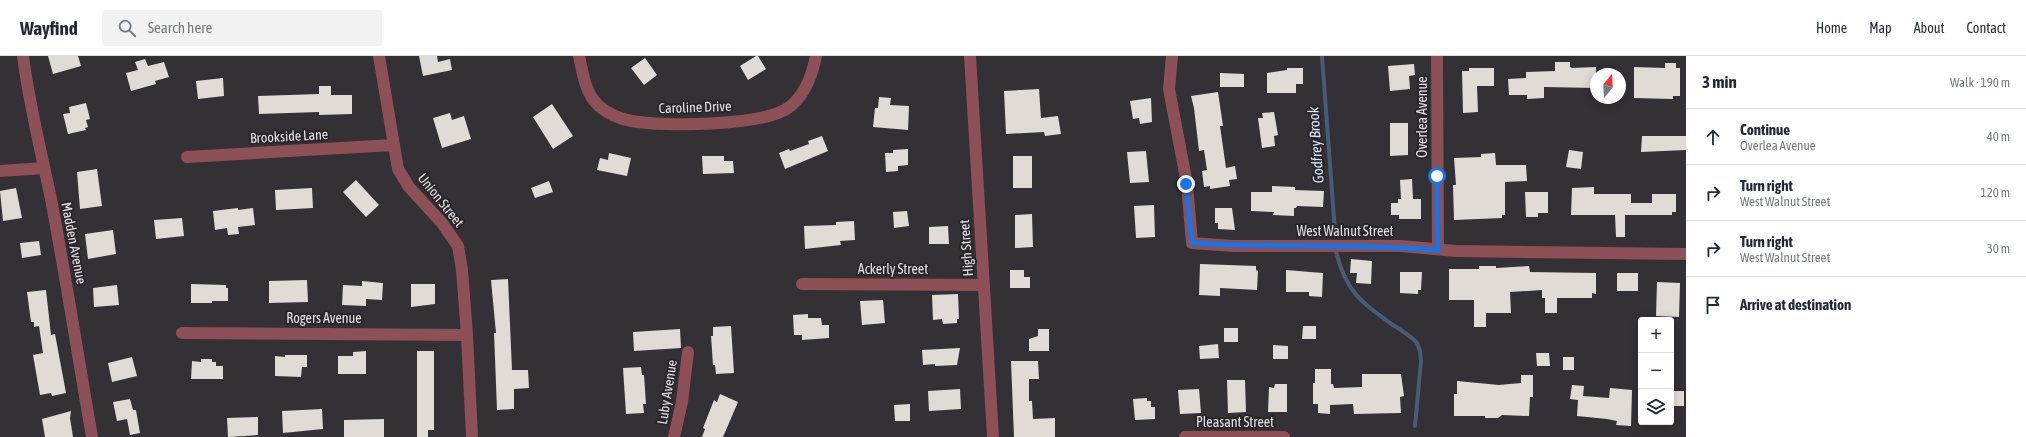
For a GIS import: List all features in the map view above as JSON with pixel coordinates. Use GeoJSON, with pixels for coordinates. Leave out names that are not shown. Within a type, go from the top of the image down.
{"type":"FeatureCollection","features":[{"type":"Feature","properties":{"kind":"street","name":"Madden Avenue"},"geometry":{"type":"LineString","coordinates":[[22,56],[76,337],[92,437]]}},
{"type":"Feature","properties":{"kind":"street","name":"Union Street"},"geometry":{"type":"LineString","coordinates":[[378,56],[398,169],[409,187],[442,223],[458,246],[462,270],[467,334],[472,437]]}},
{"type":"Feature","properties":{"kind":"street","name":"Caroline Drive"},"geometry":{"type":"LineString","coordinates":[[579,56],[588,90],[599,105],[610,114],[630,121],[650,124],[688,124],[760,119],[788,108],[806,88],[813,73],[816,56]]}},
{"type":"Feature","properties":{"kind":"street","name":"High Street"},"geometry":{"type":"LineString","coordinates":[[970,56],[993,437]]}},
{"type":"Feature","properties":{"kind":"street","name":"West Walnut Street"},"geometry":{"type":"LineString","coordinates":[[1172,56],[1169,89],[1186,184],[1192,243],[1233,246],[1401,246],[1438,250],[1686,254]]}},
{"type":"Feature","properties":{"kind":"street","name":"Overlea Avenue"},"geometry":{"type":"LineString","coordinates":[[1437,56],[1438,250]]}},
{"type":"Feature","properties":{"kind":"street","name":"Brookside Lane"},"geometry":{"type":"LineString","coordinates":[[187,156],[393,145]]}},
{"type":"Feature","properties":{"kind":"street"},"geometry":{"type":"LineString","coordinates":[[0,171],[44,168]]}},
{"type":"Feature","properties":{"kind":"street","name":"Ackerly Street"},"geometry":{"type":"LineString","coordinates":[[802,284],[984,285]]}},
{"type":"Feature","properties":{"kind":"street","name":"Rogers Avenue"},"geometry":{"type":"LineString","coordinates":[[182,333],[467,334]]}},
{"type":"Feature","properties":{"kind":"street","name":"Luby Avenue"},"geometry":{"type":"LineString","coordinates":[[674,437],[682,402],[688,352]]}},
{"type":"Feature","properties":{"kind":"street","name":"Pleasant Street"},"geometry":{"type":"LineString","coordinates":[[1185,437],[1284,437]]}},
{"type":"Feature","properties":{"kind":"building"},"geometry":{"type":"Polygon","coordinates":[[[48,56],[78,56],[81,66],[53,74],[48,56]]]}},
{"type":"Feature","properties":{"kind":"building"},"geometry":{"type":"Polygon","coordinates":[[[419,56],[437,56],[438,62],[450,59],[452,70],[423,76],[419,56]]]}},
{"type":"Feature","properties":{"kind":"building"},"geometry":{"type":"Polygon","coordinates":[[[758,56],[766,69],[748,80],[740,66],[758,56]]]}},
{"type":"Feature","properties":{"kind":"building"},"geometry":{"type":"Polygon","coordinates":[[[645,58],[657,75],[644,85],[631,68],[645,58]]]}},
{"type":"Feature","properties":{"kind":"building"},"geometry":{"type":"Polygon","coordinates":[[[145,59],[148,66],[164,62],[169,77],[155,81],[156,84],[131,91],[126,73],[138,70],[135,62],[145,59]]]}},
{"type":"Feature","properties":{"kind":"building"},"geometry":{"type":"Polygon","coordinates":[[[1555,62],[1570,62],[1570,67],[1572,68],[1596,67],[1590,68],[1590,88],[1544,87],[1544,98],[1527,99],[1527,95],[1509,95],[1508,79],[1526,78],[1526,72],[1555,71],[1555,62]]]}},
{"type":"Feature","properties":{"kind":"building"},"geometry":{"type":"Polygon","coordinates":[[[1665,63],[1676,63],[1676,68],[1680,68],[1680,96],[1673,96],[1673,99],[1634,98],[1634,67],[1665,68],[1665,63]]]}},
{"type":"Feature","properties":{"kind":"building"},"geometry":{"type":"Polygon","coordinates":[[[1414,64],[1415,75],[1409,76],[1410,89],[1390,91],[1388,66],[1414,64]]]}},
{"type":"Feature","properties":{"kind":"building"},"geometry":{"type":"Polygon","coordinates":[[[1287,68],[1303,68],[1303,84],[1296,84],[1296,93],[1267,93],[1267,73],[1287,70],[1287,68]]]}},
{"type":"Feature","properties":{"kind":"building"},"geometry":{"type":"Polygon","coordinates":[[[1469,68],[1494,68],[1494,86],[1477,86],[1478,112],[1463,113],[1462,71],[1469,71],[1469,68]]]}},
{"type":"Feature","properties":{"kind":"building"},"geometry":{"type":"Polygon","coordinates":[[[1220,73],[1244,74],[1244,87],[1220,87],[1220,73]]]}},
{"type":"Feature","properties":{"kind":"building"},"geometry":{"type":"Polygon","coordinates":[[[223,78],[224,96],[198,99],[196,81],[223,78]]]}},
{"type":"Feature","properties":{"kind":"building"},"geometry":{"type":"Polygon","coordinates":[[[319,86],[331,86],[331,95],[352,95],[352,114],[319,115],[319,112],[259,114],[258,96],[319,94],[319,86]]]}},
{"type":"Feature","properties":{"kind":"building"},"geometry":{"type":"Polygon","coordinates":[[[1039,89],[1041,118],[1058,116],[1061,134],[1045,136],[1044,132],[1006,134],[1004,91],[1039,89]]]}},
{"type":"Feature","properties":{"kind":"building"},"geometry":{"type":"Polygon","coordinates":[[[1218,92],[1223,126],[1220,126],[1226,168],[1235,166],[1237,179],[1229,180],[1230,186],[1210,189],[1210,186],[1204,187],[1202,171],[1207,170],[1204,150],[1199,151],[1194,108],[1191,96],[1218,92]]]}},
{"type":"Feature","properties":{"kind":"building"},"geometry":{"type":"Polygon","coordinates":[[[879,97],[891,98],[890,105],[909,106],[908,130],[873,127],[875,108],[878,108],[879,97]]]}},
{"type":"Feature","properties":{"kind":"building"},"geometry":{"type":"Polygon","coordinates":[[[1151,98],[1152,122],[1140,124],[1139,118],[1133,119],[1130,101],[1151,98]]]}},
{"type":"Feature","properties":{"kind":"building"},"geometry":{"type":"Polygon","coordinates":[[[86,103],[90,119],[86,120],[88,127],[85,128],[86,130],[68,134],[63,114],[70,113],[69,107],[86,103]]]}},
{"type":"Feature","properties":{"kind":"building"},"geometry":{"type":"Polygon","coordinates":[[[552,104],[573,136],[553,149],[533,117],[552,104]]]}},
{"type":"Feature","properties":{"kind":"building"},"geometry":{"type":"Polygon","coordinates":[[[1274,112],[1278,135],[1274,136],[1275,146],[1262,148],[1258,118],[1263,118],[1262,113],[1274,112]]]}},
{"type":"Feature","properties":{"kind":"building"},"geometry":{"type":"Polygon","coordinates":[[[450,113],[452,120],[464,116],[471,139],[442,148],[433,118],[450,113]]]}},
{"type":"Feature","properties":{"kind":"building"},"geometry":{"type":"Polygon","coordinates":[[[1390,123],[1408,123],[1408,155],[1390,156],[1390,123]]]}},
{"type":"Feature","properties":{"kind":"building"},"geometry":{"type":"Polygon","coordinates":[[[822,136],[828,151],[785,169],[779,153],[789,149],[790,151],[809,144],[808,141],[822,136]]]}},
{"type":"Feature","properties":{"kind":"building"},"geometry":{"type":"Polygon","coordinates":[[[1642,136],[1686,136],[1686,150],[1641,152],[1642,136]]]}},
{"type":"Feature","properties":{"kind":"building"},"geometry":{"type":"Polygon","coordinates":[[[908,149],[908,165],[898,166],[898,171],[886,172],[885,153],[893,153],[893,150],[908,149]]]}},
{"type":"Feature","properties":{"kind":"building"},"geometry":{"type":"Polygon","coordinates":[[[1569,150],[1583,152],[1581,169],[1566,167],[1569,150]]]}},
{"type":"Feature","properties":{"kind":"building"},"geometry":{"type":"Polygon","coordinates":[[[1146,151],[1149,182],[1130,183],[1127,152],[1146,151]]]}},
{"type":"Feature","properties":{"kind":"building"},"geometry":{"type":"Polygon","coordinates":[[[609,153],[631,158],[627,176],[597,170],[600,158],[608,160],[609,153]]]}},
{"type":"Feature","properties":{"kind":"building"},"geometry":{"type":"Polygon","coordinates":[[[1495,153],[1496,165],[1526,165],[1527,181],[1505,182],[1505,215],[1502,215],[1502,218],[1454,220],[1453,185],[1456,185],[1454,158],[1481,157],[1481,154],[1495,153]]]}},
{"type":"Feature","properties":{"kind":"building"},"geometry":{"type":"Polygon","coordinates":[[[702,156],[724,156],[724,161],[733,161],[734,173],[703,174],[702,156]]]}},
{"type":"Feature","properties":{"kind":"building"},"geometry":{"type":"Polygon","coordinates":[[[1013,156],[1032,156],[1032,188],[1013,188],[1013,156]]]}},
{"type":"Feature","properties":{"kind":"building"},"geometry":{"type":"Polygon","coordinates":[[[97,169],[102,206],[80,209],[77,172],[97,169]]]}},
{"type":"Feature","properties":{"kind":"building"},"geometry":{"type":"Polygon","coordinates":[[[1412,179],[1413,199],[1421,199],[1421,219],[1399,219],[1399,215],[1391,215],[1391,203],[1398,203],[1398,199],[1401,199],[1400,180],[1412,179]]]}},
{"type":"Feature","properties":{"kind":"building"},"geometry":{"type":"Polygon","coordinates":[[[356,180],[379,205],[366,217],[343,192],[356,180]]]}},
{"type":"Feature","properties":{"kind":"building"},"geometry":{"type":"Polygon","coordinates":[[[549,181],[553,192],[535,198],[531,188],[549,181]]]}},
{"type":"Feature","properties":{"kind":"building"},"geometry":{"type":"Polygon","coordinates":[[[1272,186],[1295,187],[1295,190],[1324,191],[1323,207],[1297,206],[1294,208],[1294,216],[1273,215],[1274,212],[1251,211],[1251,192],[1272,192],[1272,186]]]}},
{"type":"Feature","properties":{"kind":"building"},"geometry":{"type":"Polygon","coordinates":[[[1594,187],[1594,194],[1631,194],[1631,203],[1652,203],[1652,194],[1676,194],[1676,212],[1672,212],[1672,215],[1625,215],[1625,237],[1616,237],[1615,215],[1571,215],[1572,188],[1594,187]]]}},
{"type":"Feature","properties":{"kind":"building"},"geometry":{"type":"Polygon","coordinates":[[[16,188],[22,218],[3,221],[0,191],[16,188]]]}},
{"type":"Feature","properties":{"kind":"building"},"geometry":{"type":"Polygon","coordinates":[[[312,188],[313,208],[276,210],[275,190],[312,188]]]}},
{"type":"Feature","properties":{"kind":"building"},"geometry":{"type":"Polygon","coordinates":[[[1525,192],[1548,192],[1548,213],[1538,213],[1538,217],[1526,217],[1525,192]]]}},
{"type":"Feature","properties":{"kind":"building"},"geometry":{"type":"Polygon","coordinates":[[[1154,205],[1155,237],[1136,238],[1134,206],[1154,205]]]}},
{"type":"Feature","properties":{"kind":"building"},"geometry":{"type":"Polygon","coordinates":[[[238,208],[238,210],[253,208],[255,225],[238,227],[239,234],[228,235],[227,228],[215,230],[213,211],[238,208]]]}},
{"type":"Feature","properties":{"kind":"building"},"geometry":{"type":"Polygon","coordinates":[[[1215,208],[1232,208],[1235,230],[1218,229],[1218,223],[1215,223],[1215,208]]]}},
{"type":"Feature","properties":{"kind":"building"},"geometry":{"type":"Polygon","coordinates":[[[907,211],[909,226],[894,228],[893,212],[907,211]]]}},
{"type":"Feature","properties":{"kind":"building"},"geometry":{"type":"Polygon","coordinates":[[[1032,214],[1033,247],[1015,248],[1015,215],[1032,214]]]}},
{"type":"Feature","properties":{"kind":"building"},"geometry":{"type":"Polygon","coordinates":[[[182,218],[184,236],[156,239],[154,220],[182,218]]]}},
{"type":"Feature","properties":{"kind":"building"},"geometry":{"type":"Polygon","coordinates":[[[854,221],[855,240],[840,241],[841,245],[805,249],[804,226],[836,225],[836,222],[854,221]]]}},
{"type":"Feature","properties":{"kind":"building"},"geometry":{"type":"Polygon","coordinates":[[[948,226],[949,244],[929,244],[929,227],[948,226]]]}},
{"type":"Feature","properties":{"kind":"building"},"geometry":{"type":"Polygon","coordinates":[[[113,230],[116,254],[88,259],[85,234],[113,230]]]}},
{"type":"Feature","properties":{"kind":"building"},"geometry":{"type":"Polygon","coordinates":[[[39,241],[41,255],[22,258],[20,243],[39,241]]]}},
{"type":"Feature","properties":{"kind":"building"},"geometry":{"type":"Polygon","coordinates":[[[1351,259],[1372,261],[1371,284],[1356,283],[1357,273],[1350,273],[1351,259]]]}},
{"type":"Feature","properties":{"kind":"building"},"geometry":{"type":"Polygon","coordinates":[[[1200,264],[1256,266],[1256,270],[1258,271],[1257,290],[1220,288],[1220,296],[1199,295],[1200,264]]]}},
{"type":"Feature","properties":{"kind":"building"},"geometry":{"type":"Polygon","coordinates":[[[1479,266],[1496,266],[1496,268],[1529,266],[1530,272],[1596,273],[1596,294],[1592,293],[1592,298],[1557,298],[1557,313],[1545,313],[1545,298],[1542,298],[1542,290],[1510,292],[1511,313],[1486,313],[1486,327],[1474,327],[1474,300],[1449,300],[1449,269],[1479,269],[1479,266]]]}},
{"type":"Feature","properties":{"kind":"building"},"geometry":{"type":"Polygon","coordinates":[[[1010,270],[1024,270],[1024,277],[1030,277],[1030,288],[1010,288],[1010,270]]]}},
{"type":"Feature","properties":{"kind":"building"},"geometry":{"type":"Polygon","coordinates":[[[1286,270],[1323,273],[1322,297],[1309,296],[1309,292],[1286,292],[1286,270]]]}},
{"type":"Feature","properties":{"kind":"building"},"geometry":{"type":"Polygon","coordinates":[[[1400,272],[1422,272],[1421,290],[1418,290],[1418,294],[1400,293],[1400,272]]]}},
{"type":"Feature","properties":{"kind":"building"},"geometry":{"type":"Polygon","coordinates":[[[1617,273],[1638,273],[1638,291],[1617,291],[1617,273]]]}},
{"type":"Feature","properties":{"kind":"building"},"geometry":{"type":"Polygon","coordinates":[[[508,279],[512,370],[528,370],[529,388],[514,389],[514,409],[497,410],[494,333],[496,333],[491,280],[508,279]]]}},
{"type":"Feature","properties":{"kind":"building"},"geometry":{"type":"Polygon","coordinates":[[[307,280],[308,302],[269,303],[269,281],[307,280]]]}},
{"type":"Feature","properties":{"kind":"building"},"geometry":{"type":"Polygon","coordinates":[[[362,281],[383,283],[382,300],[366,299],[366,306],[342,305],[343,285],[362,286],[362,281]]]}},
{"type":"Feature","properties":{"kind":"building"},"geometry":{"type":"Polygon","coordinates":[[[1657,282],[1680,283],[1679,317],[1656,316],[1657,282]]]}},
{"type":"Feature","properties":{"kind":"building"},"geometry":{"type":"Polygon","coordinates":[[[191,284],[226,285],[226,288],[228,288],[228,301],[191,303],[191,284]]]}},
{"type":"Feature","properties":{"kind":"building"},"geometry":{"type":"Polygon","coordinates":[[[411,284],[435,284],[435,304],[411,307],[411,284]]]}},
{"type":"Feature","properties":{"kind":"building"},"geometry":{"type":"Polygon","coordinates":[[[117,285],[119,305],[94,307],[93,288],[117,285]]]}},
{"type":"Feature","properties":{"kind":"building"},"geometry":{"type":"Polygon","coordinates":[[[46,290],[51,335],[55,334],[66,393],[52,396],[51,393],[40,395],[33,355],[43,353],[39,326],[34,327],[34,322],[31,322],[27,292],[46,290]]]}},
{"type":"Feature","properties":{"kind":"building"},"geometry":{"type":"Polygon","coordinates":[[[958,294],[959,319],[957,319],[957,323],[943,324],[942,319],[933,320],[932,295],[958,294]]]}},
{"type":"Feature","properties":{"kind":"building"},"geometry":{"type":"Polygon","coordinates":[[[883,300],[885,323],[862,325],[860,301],[883,300]]]}},
{"type":"Feature","properties":{"kind":"building"},"geometry":{"type":"Polygon","coordinates":[[[808,314],[808,318],[821,318],[822,325],[829,325],[829,338],[802,340],[802,335],[794,335],[793,315],[808,314]]]}},
{"type":"Feature","properties":{"kind":"building"},"geometry":{"type":"Polygon","coordinates":[[[731,326],[734,373],[716,374],[715,365],[713,365],[711,336],[713,336],[713,327],[731,326]]]}},
{"type":"Feature","properties":{"kind":"building"},"geometry":{"type":"Polygon","coordinates":[[[1303,326],[1316,326],[1316,339],[1302,339],[1303,326]]]}},
{"type":"Feature","properties":{"kind":"building"},"geometry":{"type":"Polygon","coordinates":[[[1224,328],[1238,328],[1238,342],[1224,342],[1224,328]]]}},
{"type":"Feature","properties":{"kind":"building"},"geometry":{"type":"Polygon","coordinates":[[[680,329],[681,348],[634,351],[633,332],[680,329]]]}},
{"type":"Feature","properties":{"kind":"building"},"geometry":{"type":"Polygon","coordinates":[[[1038,329],[1049,329],[1049,351],[1029,351],[1029,339],[1038,336],[1038,329]]]}},
{"type":"Feature","properties":{"kind":"building"},"geometry":{"type":"Polygon","coordinates":[[[1218,344],[1219,358],[1200,359],[1199,346],[1218,344]]]}},
{"type":"Feature","properties":{"kind":"building"},"geometry":{"type":"Polygon","coordinates":[[[1273,345],[1288,346],[1288,359],[1273,359],[1273,345]]]}},
{"type":"Feature","properties":{"kind":"building"},"geometry":{"type":"Polygon","coordinates":[[[960,348],[957,365],[923,365],[922,350],[960,348]]]}},
{"type":"Feature","properties":{"kind":"building"},"geometry":{"type":"Polygon","coordinates":[[[366,351],[366,374],[338,374],[338,356],[353,356],[353,352],[366,351]]]}},
{"type":"Feature","properties":{"kind":"building"},"geometry":{"type":"Polygon","coordinates":[[[417,351],[434,351],[434,430],[428,430],[428,437],[417,437],[417,351]]]}},
{"type":"Feature","properties":{"kind":"building"},"geometry":{"type":"Polygon","coordinates":[[[1536,353],[1549,353],[1550,366],[1537,366],[1536,353]]]}},
{"type":"Feature","properties":{"kind":"building"},"geometry":{"type":"Polygon","coordinates":[[[285,355],[307,355],[307,367],[302,367],[301,377],[275,376],[275,356],[285,357],[285,355]]]}},
{"type":"Feature","properties":{"kind":"building"},"geometry":{"type":"Polygon","coordinates":[[[132,357],[137,376],[112,382],[108,363],[132,357]]]}},
{"type":"Feature","properties":{"kind":"building"},"geometry":{"type":"Polygon","coordinates":[[[1563,357],[1574,357],[1574,370],[1563,370],[1563,357]]]}},
{"type":"Feature","properties":{"kind":"building"},"geometry":{"type":"Polygon","coordinates":[[[201,359],[212,359],[212,362],[216,362],[216,366],[223,366],[223,379],[191,379],[192,361],[201,362],[201,359]]]}},
{"type":"Feature","properties":{"kind":"building"},"geometry":{"type":"Polygon","coordinates":[[[1011,361],[1038,361],[1039,379],[1029,379],[1029,401],[1032,401],[1033,419],[1055,418],[1055,437],[1014,437],[1011,361]]]}},
{"type":"Feature","properties":{"kind":"building"},"geometry":{"type":"Polygon","coordinates":[[[641,367],[642,375],[644,375],[646,404],[643,404],[644,413],[626,414],[623,368],[641,367]]]}},
{"type":"Feature","properties":{"kind":"building"},"geometry":{"type":"Polygon","coordinates":[[[1315,369],[1331,369],[1331,384],[1333,384],[1334,388],[1362,387],[1362,374],[1401,374],[1404,396],[1400,397],[1401,413],[1354,414],[1353,404],[1330,405],[1330,414],[1318,413],[1318,404],[1313,404],[1315,369]]]}},
{"type":"Feature","properties":{"kind":"building"},"geometry":{"type":"Polygon","coordinates":[[[1521,375],[1533,375],[1533,397],[1530,397],[1529,416],[1502,415],[1498,418],[1485,418],[1485,416],[1454,416],[1454,394],[1457,394],[1457,381],[1499,385],[1521,383],[1521,375]]]}},
{"type":"Feature","properties":{"kind":"building"},"geometry":{"type":"Polygon","coordinates":[[[1227,380],[1245,380],[1246,412],[1228,413],[1227,380]]]}},
{"type":"Feature","properties":{"kind":"building"},"geometry":{"type":"Polygon","coordinates":[[[1275,384],[1287,384],[1287,412],[1268,412],[1269,387],[1274,388],[1275,384]]]}},
{"type":"Feature","properties":{"kind":"building"},"geometry":{"type":"Polygon","coordinates":[[[1572,385],[1584,386],[1583,396],[1609,398],[1610,388],[1632,390],[1631,426],[1616,425],[1617,421],[1607,419],[1577,416],[1578,400],[1570,399],[1572,385]]]}},
{"type":"Feature","properties":{"kind":"building"},"geometry":{"type":"Polygon","coordinates":[[[960,389],[961,409],[929,411],[928,391],[960,389]]]}},
{"type":"Feature","properties":{"kind":"building"},"geometry":{"type":"Polygon","coordinates":[[[1199,389],[1201,413],[1180,414],[1178,390],[1199,389]]]}},
{"type":"Feature","properties":{"kind":"building"},"geometry":{"type":"Polygon","coordinates":[[[1674,391],[1684,391],[1684,406],[1674,406],[1674,391]]]}},
{"type":"Feature","properties":{"kind":"building"},"geometry":{"type":"Polygon","coordinates":[[[720,394],[738,402],[723,437],[702,437],[705,429],[703,428],[714,400],[717,402],[720,394]]]}},
{"type":"Feature","properties":{"kind":"building"},"geometry":{"type":"Polygon","coordinates":[[[1147,398],[1147,401],[1151,401],[1151,407],[1155,407],[1155,419],[1135,420],[1133,399],[1147,398]]]}},
{"type":"Feature","properties":{"kind":"building"},"geometry":{"type":"Polygon","coordinates":[[[130,399],[133,410],[136,410],[140,433],[130,435],[127,419],[117,421],[113,402],[130,399]]]}},
{"type":"Feature","properties":{"kind":"building"},"geometry":{"type":"Polygon","coordinates":[[[910,404],[910,421],[895,421],[894,405],[910,404]]]}},
{"type":"Feature","properties":{"kind":"building"},"geometry":{"type":"Polygon","coordinates":[[[322,409],[323,429],[283,433],[282,411],[322,409]]]}},
{"type":"Feature","properties":{"kind":"building"},"geometry":{"type":"Polygon","coordinates":[[[71,411],[70,418],[73,437],[45,437],[42,419],[71,411]]]}},
{"type":"Feature","properties":{"kind":"building"},"geometry":{"type":"Polygon","coordinates":[[[258,417],[258,435],[228,437],[227,418],[258,417]]]}},
{"type":"Feature","properties":{"kind":"building"},"geometry":{"type":"Polygon","coordinates":[[[384,419],[384,437],[344,437],[344,420],[384,419]]]}},
{"type":"Feature","properties":{"kind":"waterway","name":"Godfrey Brook"},"geometry":{"type":"LineString","coordinates":[[1322,56],[1335,232]]}},
{"type":"Feature","properties":{"kind":"waterway","name":"Godfrey Brook"},"geometry":{"type":"LineString","coordinates":[[1336,251],[1344,276],[1363,302],[1417,343],[1421,361],[1415,426]]}},
{"type":"Feature","properties":{"kind":"route"},"geometry":{"type":"LineString","coordinates":[[1186,184],[1192,243],[1233,246],[1401,246],[1438,250],[1437,176]]}}]}
